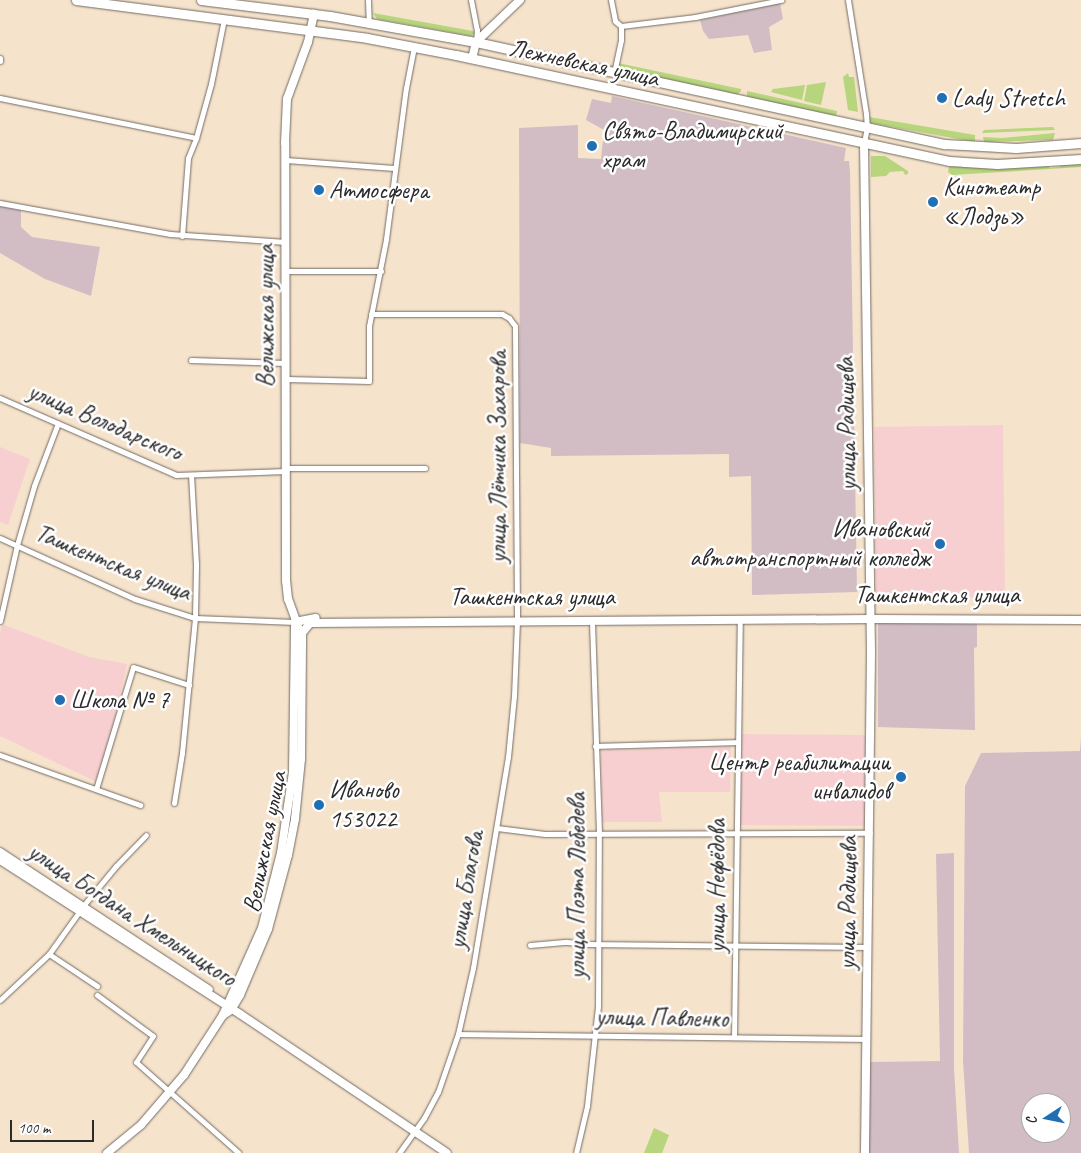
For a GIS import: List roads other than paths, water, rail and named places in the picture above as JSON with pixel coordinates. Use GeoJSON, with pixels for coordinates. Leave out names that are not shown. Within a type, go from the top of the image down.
{"type":"FeatureCollection","features":[{"type":"Feature","properties":{"kind":"highway","name":"Лежневская улица"},"geometry":{"type":"LineString","coordinates":[[76,0],[113,2],[224,20],[311,30],[414,47],[949,161],[1016,164],[1081,159]]}},
{"type":"Feature","properties":{"kind":"highway","name":"Лежневская улица"},"geometry":{"type":"LineString","coordinates":[[202,0],[314,14],[476,42],[945,144],[971,147],[1016,148],[1081,143]]}},
{"type":"Feature","properties":{"kind":"main road"},"geometry":{"type":"LineString","coordinates":[[472,59],[476,42],[520,0]]}},
{"type":"Feature","properties":{"kind":"main road","name":"Велижская улица"},"geometry":{"type":"LineString","coordinates":[[107,1153],[140,1125],[184,1075],[229,1008],[268,930],[295,819],[301,759],[298,629],[286,581],[285,160],[287,99],[301,64],[314,14]]}},
{"type":"Feature","properties":{"kind":"main road","name":"улица Радищева"},"geometry":{"type":"LineString","coordinates":[[864,144],[871,617],[865,1153]]}},
{"type":"Feature","properties":{"kind":"main road","name":"Ташкентская улица"},"geometry":{"type":"LineString","coordinates":[[298,629],[310,621],[1081,615]]}},
{"type":"Feature","properties":{"kind":"main road","name":"Ташкентская улица"},"geometry":{"type":"LineString","coordinates":[[871,617],[1081,620]]}},
{"type":"Feature","properties":{"kind":"main road"},"geometry":{"type":"LineString","coordinates":[[298,629],[307,625],[310,621]]}},
{"type":"Feature","properties":{"kind":"main road","name":"улица Богдана Хмельницкого"},"geometry":{"type":"LineString","coordinates":[[0,852],[81,909],[447,1153]]}},
{"type":"Feature","properties":{"kind":"main road","name":"улица Богдана Хмельницкого"},"geometry":{"type":"LineString","coordinates":[[0,860],[81,909]]}},
{"type":"Feature","properties":{"kind":"street"},"geometry":{"type":"LineString","coordinates":[[368,0],[369,23]]}},
{"type":"Feature","properties":{"kind":"street"},"geometry":{"type":"LineString","coordinates":[[471,0],[477,30],[476,42]]}},
{"type":"Feature","properties":{"kind":"street"},"geometry":{"type":"LineString","coordinates":[[611,0],[615,20],[621,26],[621,40],[614,73]]}},
{"type":"Feature","properties":{"kind":"street"},"geometry":{"type":"LineString","coordinates":[[621,26],[695,17],[781,0]]}},
{"type":"Feature","properties":{"kind":"street"},"geometry":{"type":"LineString","coordinates":[[848,0],[867,127],[864,144]]}},
{"type":"Feature","properties":{"kind":"street"},"geometry":{"type":"LineString","coordinates":[[182,236],[188,158],[196,138],[224,20]]}},
{"type":"Feature","properties":{"kind":"street"},"geometry":{"type":"LineString","coordinates":[[286,379],[369,381],[371,314],[381,271],[414,47]]}},
{"type":"Feature","properties":{"kind":"street"},"geometry":{"type":"LineString","coordinates":[[0,98],[196,138]]}},
{"type":"Feature","properties":{"kind":"street"},"geometry":{"type":"LineString","coordinates":[[285,160],[395,168]]}},
{"type":"Feature","properties":{"kind":"street"},"geometry":{"type":"LineString","coordinates":[[0,203],[182,236],[286,242]]}},
{"type":"Feature","properties":{"kind":"street"},"geometry":{"type":"LineString","coordinates":[[286,271],[381,271]]}},
{"type":"Feature","properties":{"kind":"street","name":"улица Лётчика Захарова"},"geometry":{"type":"LineString","coordinates":[[371,314],[502,314],[510,318],[515,326],[517,619]]}},
{"type":"Feature","properties":{"kind":"street"},"geometry":{"type":"LineString","coordinates":[[191,360],[286,363]]}},
{"type":"Feature","properties":{"kind":"street","name":"улица Володарского"},"geometry":{"type":"LineString","coordinates":[[0,398],[176,475],[286,469],[425,468]]}},
{"type":"Feature","properties":{"kind":"street"},"geometry":{"type":"LineString","coordinates":[[0,621],[17,545],[34,486],[58,423]]}},
{"type":"Feature","properties":{"kind":"street"},"geometry":{"type":"LineString","coordinates":[[174,803],[182,753],[195,618],[196,564],[191,475]]}},
{"type":"Feature","properties":{"kind":"street","name":"Ташкентская улица"},"geometry":{"type":"LineString","coordinates":[[0,538],[136,599],[195,618],[298,629]]}},
{"type":"Feature","properties":{"kind":"street","name":"улица Нефёдова"},"geometry":{"type":"LineString","coordinates":[[734,1038],[737,946],[740,618]]}},
{"type":"Feature","properties":{"kind":"street","name":"улица Благова"},"geometry":{"type":"LineString","coordinates":[[400,1153],[434,1101],[458,1034],[478,943],[497,828],[512,713],[517,619]]}},
{"type":"Feature","properties":{"kind":"street","name":"улица Поэта Лебедева"},"geometry":{"type":"LineString","coordinates":[[576,1153],[587,1106],[596,1036],[599,833],[592,619]]}},
{"type":"Feature","properties":{"kind":"street"},"geometry":{"type":"LineString","coordinates":[[96,789],[133,667],[189,685]]}},
{"type":"Feature","properties":{"kind":"street"},"geometry":{"type":"LineString","coordinates":[[595,746],[738,742]]}},
{"type":"Feature","properties":{"kind":"street"},"geometry":{"type":"LineString","coordinates":[[0,755],[140,805]]}},
{"type":"Feature","properties":{"kind":"street"},"geometry":{"type":"LineString","coordinates":[[497,828],[545,834],[870,833]]}},
{"type":"Feature","properties":{"kind":"street"},"geometry":{"type":"LineString","coordinates":[[0,1000],[49,954],[81,909],[116,866],[146,835]]}},
{"type":"Feature","properties":{"kind":"street"},"geometry":{"type":"LineString","coordinates":[[530,945],[567,942],[868,947]]}},
{"type":"Feature","properties":{"kind":"street"},"geometry":{"type":"LineString","coordinates":[[49,954],[96,986]]}},
{"type":"Feature","properties":{"kind":"street"},"geometry":{"type":"LineString","coordinates":[[96,995],[154,1036],[136,1062],[170,1090],[238,1153]]}},
{"type":"Feature","properties":{"kind":"street","name":"улица Павленко"},"geometry":{"type":"LineString","coordinates":[[458,1034],[866,1039]]}},
{"type":"Feature","properties":{"kind":"place","name":"Lady Stretch"},"geometry":{"type":"Point","coordinates":[942,98]}},
{"type":"Feature","properties":{"kind":"place","name":"Свято-Владимирский храм"},"geometry":{"type":"Point","coordinates":[592,146]}},
{"type":"Feature","properties":{"kind":"place","name":"Атмосфера"},"geometry":{"type":"Point","coordinates":[319,190]}},
{"type":"Feature","properties":{"kind":"place","name":"Кинотеатр «Лодзь»"},"geometry":{"type":"Point","coordinates":[933,202]}},
{"type":"Feature","properties":{"kind":"place","name":"Ивановский автотранспортный колледж"},"geometry":{"type":"Point","coordinates":[940,544]}},
{"type":"Feature","properties":{"kind":"place","name":"Школа № 7"},"geometry":{"type":"Point","coordinates":[60,700]}},
{"type":"Feature","properties":{"kind":"place","name":"Центр реабилитации инвалидов"},"geometry":{"type":"Point","coordinates":[901,777]}},
{"type":"Feature","properties":{"kind":"place","name":"Иваново 153022"},"geometry":{"type":"Point","coordinates":[319,805]}}]}
